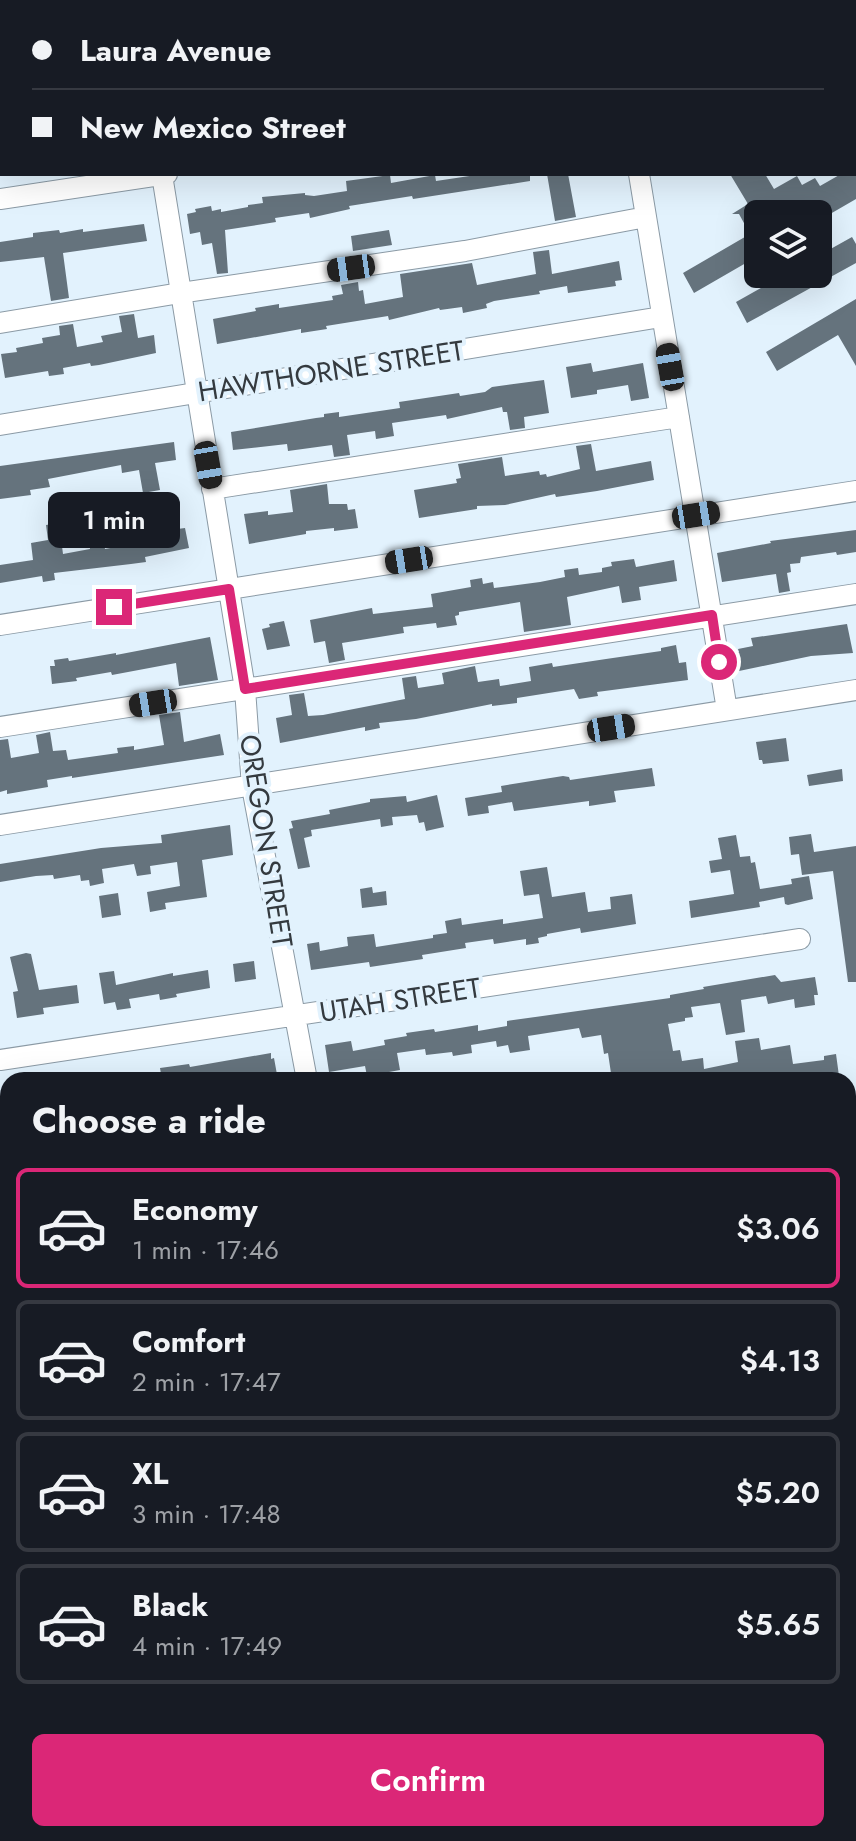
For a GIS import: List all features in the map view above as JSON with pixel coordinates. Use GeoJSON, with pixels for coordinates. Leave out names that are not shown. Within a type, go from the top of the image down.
{"type":"FeatureCollection","features":[{"type":"Feature","properties":{"kind":"street"},"geometry":{"type":"LineString","coordinates":[[0,199],[152,176]]}},
{"type":"Feature","properties":{"kind":"street","name":"OREGON STREET"},"geometry":{"type":"LineString","coordinates":[[165,176],[180,293],[245,689],[252,787],[306,1072]]}},
{"type":"Feature","properties":{"kind":"street"},"geometry":{"type":"LineString","coordinates":[[639,176],[727,710]]}},
{"type":"Feature","properties":{"kind":"street"},"geometry":{"type":"LineString","coordinates":[[0,323],[465,251],[646,217]]}},
{"type":"Feature","properties":{"kind":"street","name":"HAWTHORNE STREET"},"geometry":{"type":"LineString","coordinates":[[0,425],[661,317]]}},
{"type":"Feature","properties":{"kind":"street"},"geometry":{"type":"LineString","coordinates":[[212,489],[679,417]]}},
{"type":"Feature","properties":{"kind":"street"},"geometry":{"type":"LineString","coordinates":[[0,625],[856,491]]}},
{"type":"Feature","properties":{"kind":"street"},"geometry":{"type":"LineString","coordinates":[[0,727],[856,594]]}},
{"type":"Feature","properties":{"kind":"street"},"geometry":{"type":"LineString","coordinates":[[0,825],[856,690]]}},
{"type":"Feature","properties":{"kind":"street","name":"UTAH STREET"},"geometry":{"type":"LineString","coordinates":[[0,1060],[800,939]]}},
{"type":"Feature","properties":{"kind":"building"},"geometry":{"type":"Polygon","coordinates":[[[383,176],[390,176],[391,183],[430,176],[435,176],[436,181],[470,176],[530,176],[530,181],[349,206],[350,209],[310,218],[309,213],[225,230],[228,273],[217,274],[212,243],[202,245],[200,232],[190,234],[187,214],[196,212],[195,209],[211,206],[212,211],[221,209],[221,212],[263,203],[262,197],[305,193],[314,196],[347,191],[346,181],[383,176]]]}},
{"type":"Feature","properties":{"kind":"building"},"geometry":{"type":"Polygon","coordinates":[[[547,176],[568,176],[576,217],[555,221],[547,176]]]}},
{"type":"Feature","properties":{"kind":"building"},"geometry":{"type":"Polygon","coordinates":[[[731,176],[766,176],[774,189],[797,176],[802,185],[815,178],[820,186],[838,176],[856,176],[856,199],[832,213],[832,200],[746,200],[731,176]]]}},
{"type":"Feature","properties":{"kind":"building"},"geometry":{"type":"Polygon","coordinates":[[[744,206],[744,223],[739,214],[732,214],[744,206]]]}},
{"type":"Feature","properties":{"kind":"building"},"geometry":{"type":"Polygon","coordinates":[[[144,224],[147,241],[63,253],[69,298],[51,301],[44,257],[0,262],[0,242],[33,237],[33,233],[83,229],[83,232],[144,224]]]}},
{"type":"Feature","properties":{"kind":"building"},"geometry":{"type":"Polygon","coordinates":[[[389,230],[392,245],[353,251],[351,236],[389,230]]]}},
{"type":"Feature","properties":{"kind":"building"},"geometry":{"type":"Polygon","coordinates":[[[744,237],[744,264],[694,293],[683,273],[744,237]]]}},
{"type":"Feature","properties":{"kind":"building"},"geometry":{"type":"Polygon","coordinates":[[[852,237],[856,244],[856,263],[832,276],[832,248],[852,237]]]}},
{"type":"Feature","properties":{"kind":"building"},"geometry":{"type":"Polygon","coordinates":[[[549,250],[552,274],[619,261],[622,280],[615,281],[616,286],[568,293],[567,286],[539,291],[540,294],[494,301],[486,304],[487,308],[463,313],[462,307],[439,308],[389,320],[388,316],[326,326],[327,329],[301,333],[301,329],[217,344],[213,319],[279,304],[279,308],[333,300],[332,296],[343,294],[341,285],[358,282],[365,304],[403,297],[400,274],[472,263],[477,285],[536,274],[533,252],[549,250]]]}},
{"type":"Feature","properties":{"kind":"building"},"geometry":{"type":"Polygon","coordinates":[[[761,288],[811,288],[747,323],[736,302],[761,288]]]}},
{"type":"Feature","properties":{"kind":"building"},"geometry":{"type":"Polygon","coordinates":[[[856,299],[856,366],[838,335],[777,371],[766,352],[856,299]]]}},
{"type":"Feature","properties":{"kind":"building"},"geometry":{"type":"Polygon","coordinates":[[[134,314],[138,338],[154,335],[156,353],[99,365],[91,366],[90,363],[63,368],[64,374],[49,376],[48,371],[5,378],[1,354],[43,343],[42,338],[60,335],[59,326],[73,324],[77,347],[103,342],[101,336],[122,332],[119,316],[134,314]]]}},
{"type":"Feature","properties":{"kind":"building"},"geometry":{"type":"Polygon","coordinates":[[[591,363],[593,372],[643,363],[649,398],[631,401],[628,385],[571,398],[566,367],[591,363]]]}},
{"type":"Feature","properties":{"kind":"building"},"geometry":{"type":"Polygon","coordinates":[[[544,380],[549,413],[524,417],[525,428],[510,430],[507,412],[503,412],[502,407],[447,419],[446,415],[392,423],[394,436],[376,439],[375,431],[347,435],[350,455],[334,457],[332,445],[288,451],[287,444],[233,450],[231,432],[324,417],[324,414],[339,412],[339,417],[400,408],[399,402],[459,393],[460,396],[485,392],[492,387],[544,380]]]}},
{"type":"Feature","properties":{"kind":"building"},"geometry":{"type":"Polygon","coordinates":[[[174,442],[176,460],[155,463],[160,490],[143,493],[139,470],[122,473],[121,465],[48,479],[50,487],[30,490],[31,495],[0,499],[0,466],[174,442]]]}},
{"type":"Feature","properties":{"kind":"building"},"geometry":{"type":"Polygon","coordinates":[[[591,444],[596,471],[651,461],[654,480],[556,497],[555,494],[505,505],[477,506],[477,509],[419,518],[414,490],[457,483],[456,479],[461,478],[458,464],[502,457],[505,476],[539,471],[540,475],[546,474],[547,477],[580,469],[576,446],[591,444]]]}},
{"type":"Feature","properties":{"kind":"building"},"geometry":{"type":"Polygon","coordinates":[[[327,484],[329,504],[347,504],[348,510],[355,509],[358,528],[306,531],[306,534],[249,544],[244,514],[293,512],[290,490],[327,484]]]}},
{"type":"Feature","properties":{"kind":"building"},"geometry":{"type":"Polygon","coordinates":[[[99,517],[105,549],[154,540],[151,529],[169,526],[170,530],[185,528],[189,548],[145,557],[146,562],[54,573],[55,580],[43,582],[42,576],[0,583],[0,565],[33,560],[31,543],[48,540],[46,525],[59,523],[63,554],[90,549],[87,519],[99,517]]]}},
{"type":"Feature","properties":{"kind":"building"},"geometry":{"type":"Polygon","coordinates":[[[856,530],[856,552],[801,557],[800,563],[790,564],[791,572],[787,573],[790,591],[779,593],[776,574],[722,582],[717,553],[770,541],[856,530]]]}},
{"type":"Feature","properties":{"kind":"building"},"geometry":{"type":"Polygon","coordinates":[[[634,559],[636,567],[674,560],[677,581],[639,587],[641,600],[622,603],[619,586],[567,597],[571,625],[524,632],[520,602],[459,612],[455,616],[457,625],[437,628],[436,623],[403,627],[404,633],[342,643],[345,660],[329,663],[325,641],[314,643],[310,620],[372,608],[373,614],[433,607],[431,594],[471,587],[470,580],[482,578],[483,584],[493,582],[494,588],[565,577],[564,570],[578,568],[579,575],[602,572],[602,568],[612,566],[611,562],[634,559]]]}},
{"type":"Feature","properties":{"kind":"building"},"geometry":{"type":"Polygon","coordinates":[[[284,621],[290,646],[267,650],[262,629],[284,621]]]}},
{"type":"Feature","properties":{"kind":"building"},"geometry":{"type":"Polygon","coordinates":[[[847,624],[853,653],[811,656],[739,671],[736,653],[738,649],[753,646],[751,638],[847,624]]]}},
{"type":"Feature","properties":{"kind":"building"},"geometry":{"type":"Polygon","coordinates":[[[210,637],[218,680],[179,686],[176,663],[52,684],[50,666],[55,666],[54,660],[116,655],[210,637]]]}},
{"type":"Feature","properties":{"kind":"building"},"geometry":{"type":"Polygon","coordinates":[[[676,645],[679,663],[686,662],[688,680],[597,692],[598,696],[579,699],[574,689],[517,698],[517,703],[492,704],[379,723],[380,728],[365,731],[365,727],[280,743],[276,718],[292,715],[289,695],[304,693],[308,716],[323,715],[405,699],[402,678],[416,676],[418,688],[444,684],[442,673],[475,666],[478,682],[499,679],[500,686],[531,681],[529,667],[552,663],[553,667],[661,651],[661,648],[676,645]]]}},
{"type":"Feature","properties":{"kind":"building"},"geometry":{"type":"Polygon","coordinates":[[[180,712],[184,742],[220,734],[224,755],[47,780],[48,787],[7,794],[7,790],[0,792],[0,740],[8,739],[11,758],[39,753],[36,735],[50,732],[53,751],[66,750],[68,760],[118,753],[117,748],[134,746],[134,750],[164,745],[159,715],[180,712]]]}},
{"type":"Feature","properties":{"kind":"building"},"geometry":{"type":"Polygon","coordinates":[[[786,738],[789,761],[763,764],[759,760],[756,742],[786,738]]]}},
{"type":"Feature","properties":{"kind":"building"},"geometry":{"type":"Polygon","coordinates":[[[652,768],[655,786],[614,791],[616,802],[589,806],[589,801],[514,811],[512,802],[488,806],[489,813],[468,816],[465,798],[502,792],[501,786],[563,776],[570,780],[652,768]]]}},
{"type":"Feature","properties":{"kind":"building"},"geometry":{"type":"Polygon","coordinates":[[[842,769],[843,781],[809,786],[807,775],[842,769]]]}},
{"type":"Feature","properties":{"kind":"building"},"geometry":{"type":"Polygon","coordinates":[[[437,795],[444,827],[426,831],[424,822],[419,823],[417,815],[392,817],[393,825],[381,827],[380,819],[311,830],[312,836],[304,838],[310,867],[298,869],[289,829],[293,828],[291,821],[330,814],[329,810],[370,802],[370,799],[406,796],[407,802],[437,795]]]}},
{"type":"Feature","properties":{"kind":"building"},"geometry":{"type":"Polygon","coordinates":[[[230,825],[233,855],[202,860],[207,897],[165,903],[166,909],[150,912],[147,892],[180,886],[177,862],[150,866],[151,874],[137,876],[134,864],[102,869],[104,883],[90,886],[89,880],[81,881],[80,875],[54,879],[53,875],[36,876],[0,882],[0,864],[101,848],[162,843],[161,835],[230,825]]]}},
{"type":"Feature","properties":{"kind":"building"},"geometry":{"type":"Polygon","coordinates":[[[811,834],[814,852],[856,846],[856,982],[848,982],[833,871],[802,875],[799,854],[791,855],[789,837],[811,834]]]}},
{"type":"Feature","properties":{"kind":"building"},"geometry":{"type":"Polygon","coordinates":[[[736,835],[740,857],[750,856],[751,863],[755,862],[760,889],[792,884],[791,879],[809,876],[813,899],[788,905],[784,897],[759,902],[760,907],[691,918],[689,901],[734,894],[730,870],[711,873],[709,861],[722,859],[718,838],[736,835]]]}},
{"type":"Feature","properties":{"kind":"building"},"geometry":{"type":"Polygon","coordinates":[[[547,867],[552,897],[585,892],[588,912],[611,909],[610,897],[632,894],[636,924],[581,933],[580,928],[547,934],[538,938],[539,943],[526,945],[526,939],[494,944],[493,939],[465,943],[466,948],[422,955],[423,959],[370,967],[369,962],[311,970],[307,944],[319,942],[320,951],[348,946],[347,937],[374,934],[376,947],[433,938],[433,935],[447,933],[445,921],[461,918],[462,925],[503,919],[503,924],[543,918],[539,894],[524,896],[520,871],[547,867]]]}},
{"type":"Feature","properties":{"kind":"building"},"geometry":{"type":"Polygon","coordinates":[[[372,887],[373,893],[386,891],[387,905],[362,908],[360,889],[372,887]]]}},
{"type":"Feature","properties":{"kind":"building"},"geometry":{"type":"Polygon","coordinates":[[[118,893],[121,915],[102,918],[99,896],[118,893]]]}},
{"type":"Feature","properties":{"kind":"building"},"geometry":{"type":"Polygon","coordinates":[[[31,954],[39,990],[77,985],[79,1003],[43,1008],[44,1014],[17,1018],[13,992],[18,991],[10,957],[31,954]]]}},
{"type":"Feature","properties":{"kind":"building"},"geometry":{"type":"Polygon","coordinates":[[[254,961],[256,979],[235,982],[233,964],[254,961]]]}},
{"type":"Feature","properties":{"kind":"building"},"geometry":{"type":"Polygon","coordinates":[[[208,970],[210,988],[160,1000],[159,994],[129,999],[131,1008],[117,1010],[115,1002],[104,1004],[99,973],[114,971],[116,985],[173,973],[173,976],[208,970]]]}},
{"type":"Feature","properties":{"kind":"building"},"geometry":{"type":"Polygon","coordinates":[[[775,975],[781,982],[815,977],[818,995],[814,995],[815,1005],[795,1008],[794,999],[768,1004],[766,996],[741,1000],[745,1032],[726,1035],[720,1003],[691,1007],[693,1017],[668,1024],[673,1051],[680,1050],[682,1061],[703,1058],[704,1069],[738,1062],[735,1041],[759,1038],[761,1050],[790,1045],[793,1064],[824,1060],[824,1056],[836,1054],[838,1072],[611,1072],[601,1035],[582,1038],[579,1028],[528,1036],[530,1050],[510,1053],[508,1045],[497,1047],[496,1041],[471,1045],[472,1053],[453,1056],[452,1052],[426,1055],[425,1049],[397,1053],[400,1070],[366,1072],[365,1066],[329,1072],[325,1045],[351,1041],[353,1051],[385,1045],[384,1040],[407,1036],[406,1033],[478,1025],[478,1031],[507,1026],[507,1021],[670,998],[670,995],[775,975]]]}},
{"type":"Feature","properties":{"kind":"building"},"geometry":{"type":"Polygon","coordinates":[[[271,1053],[277,1072],[161,1072],[160,1068],[189,1064],[190,1067],[271,1053]]]}},
{"type":"Feature","properties":{"kind":"route"},"geometry":{"type":"LineString","coordinates":[[114,607],[229,589],[245,689],[712,615],[719,662]]}}]}
